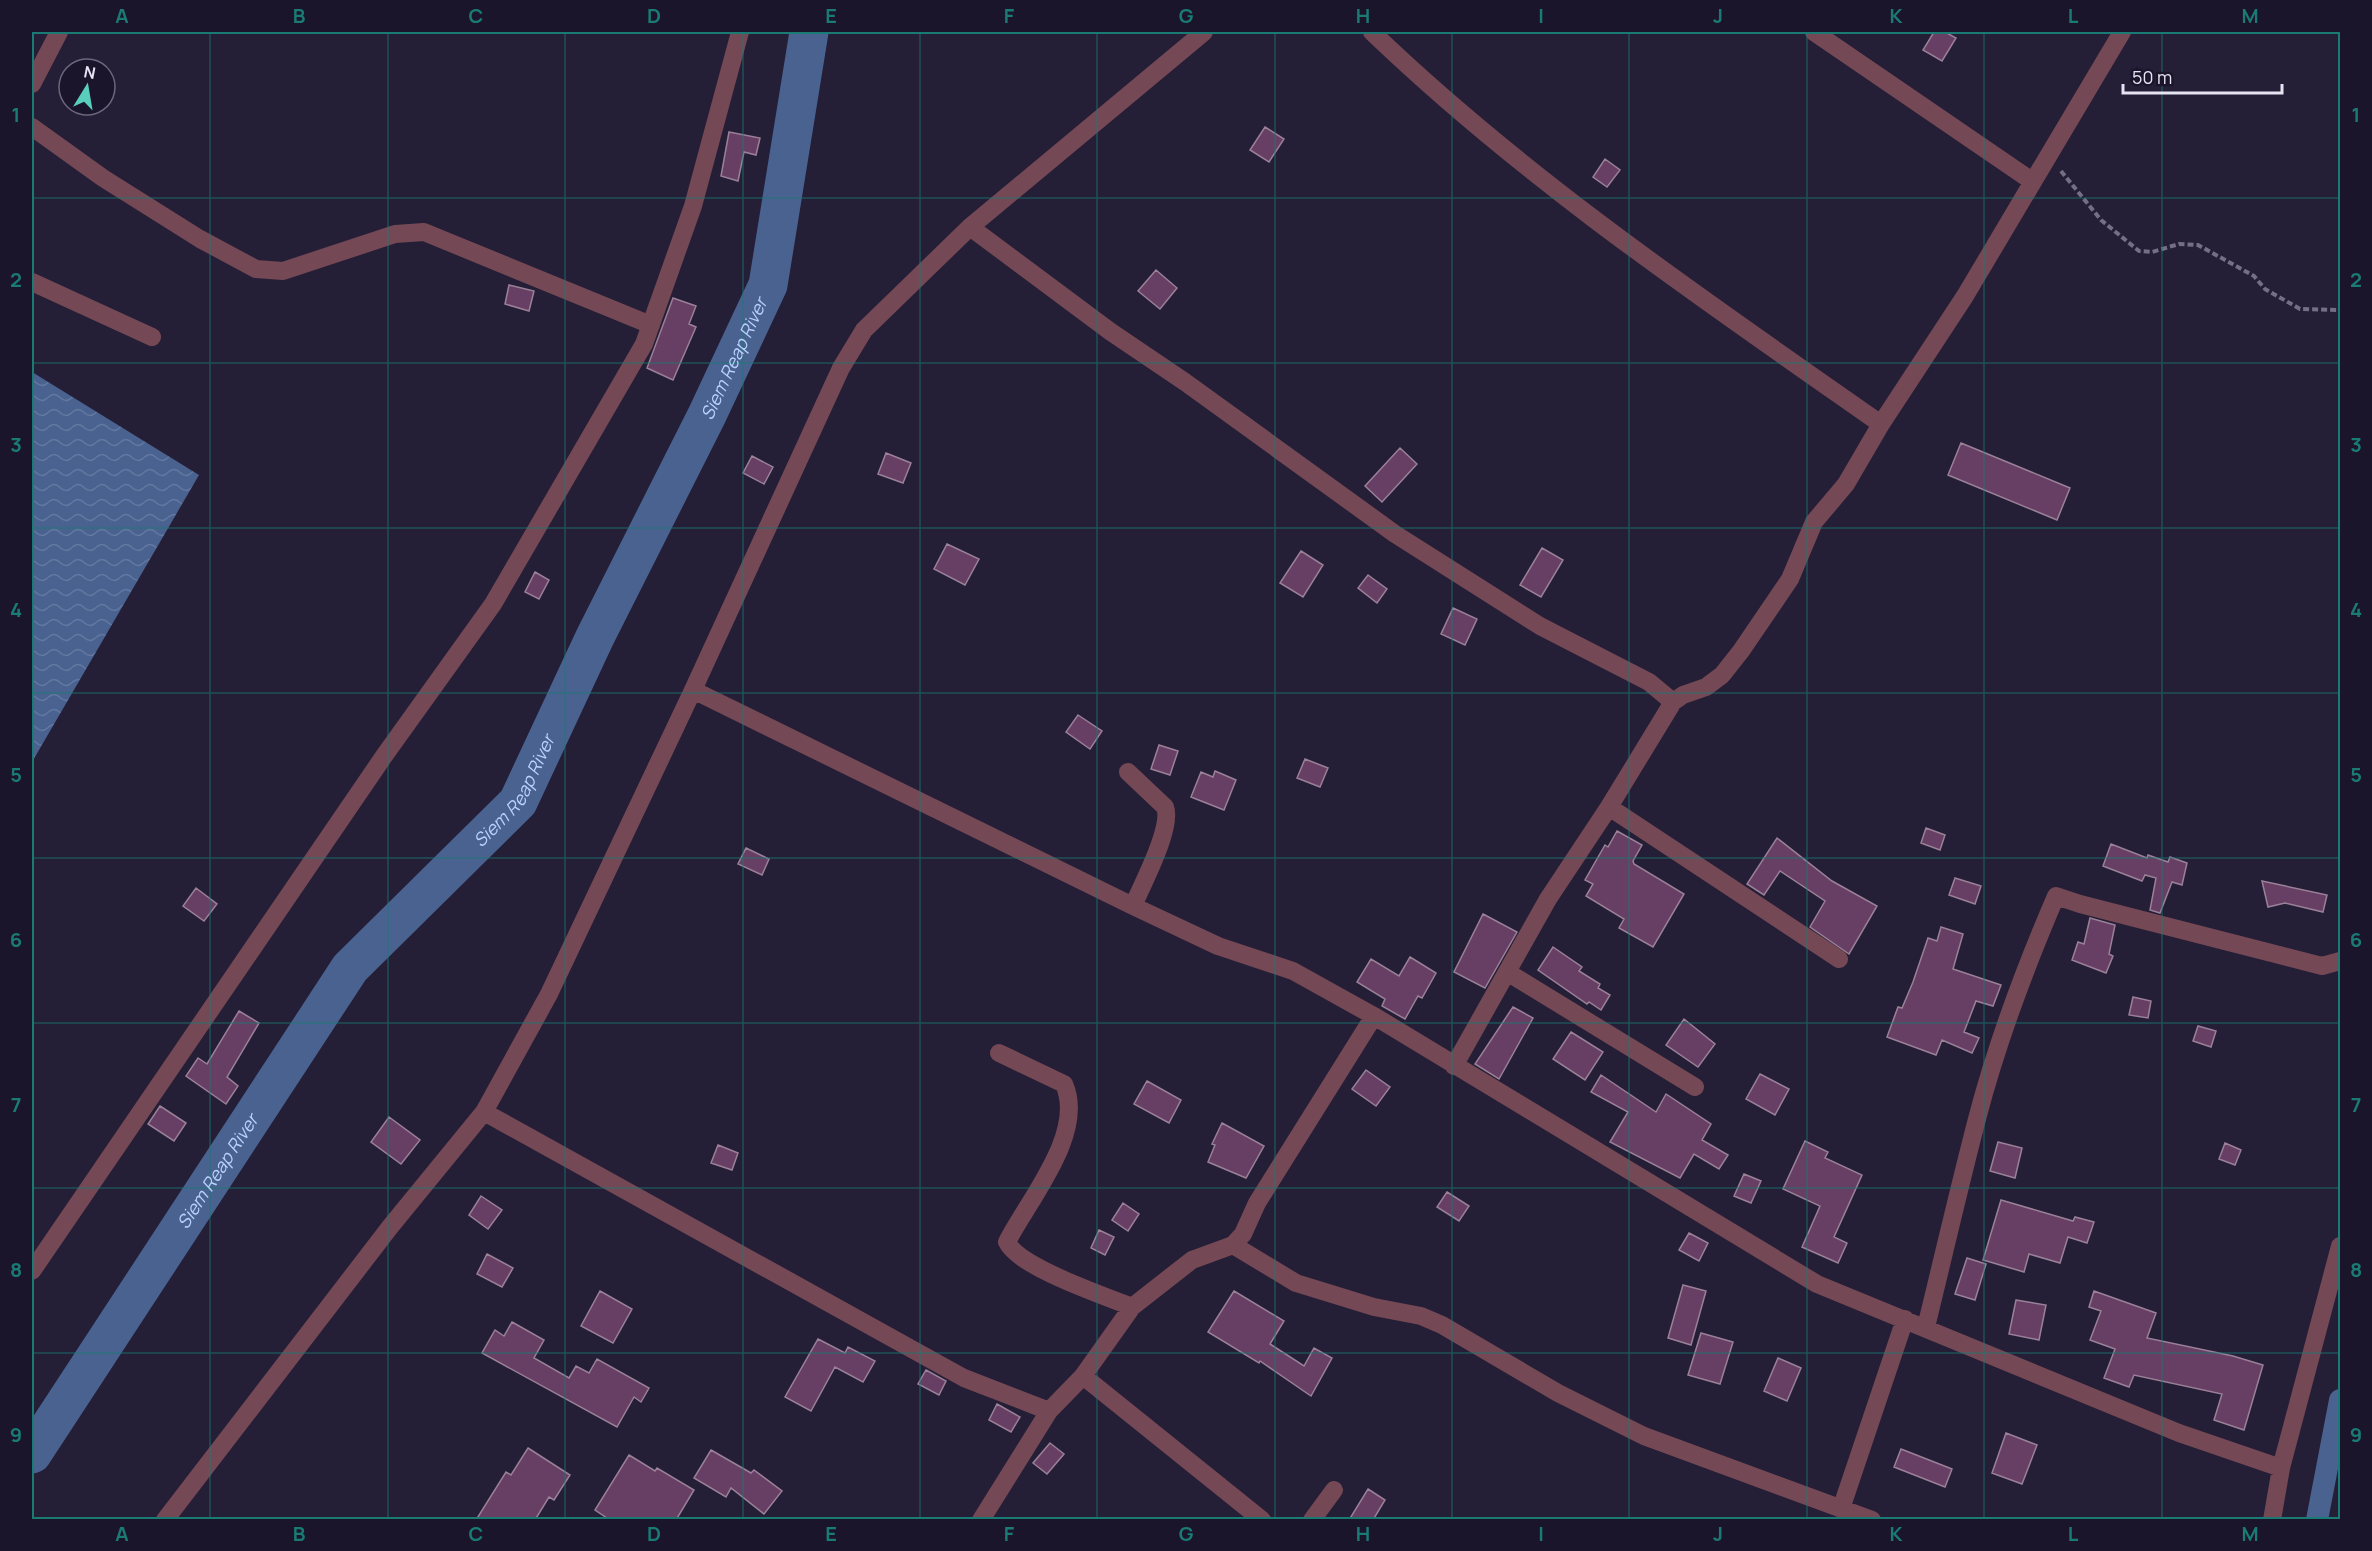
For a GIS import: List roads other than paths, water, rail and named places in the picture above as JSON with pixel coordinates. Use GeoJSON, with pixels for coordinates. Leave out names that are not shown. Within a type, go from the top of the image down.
{"type":"FeatureCollection","features":[{"type":"Feature","properties":{"kind":"street"},"geometry":{"type":"LineString","coordinates":[[32,1271],[384,756],[494,604],[644,344],[693,206],[740,32]]}},
{"type":"Feature","properties":{"kind":"street"},"geometry":{"type":"LineString","coordinates":[[165,1520],[390,1227],[484,1112],[549,994],[693,690],[841,368],[864,330],[970,227],[1204,32]]}},
{"type":"Feature","properties":{"kind":"street"},"geometry":{"type":"LineString","coordinates":[[1372,32],[1524,163],[1781,354],[1881,424]]}},
{"type":"Feature","properties":{"kind":"street"},"geometry":{"type":"LineString","coordinates":[[1814,32],[2032,181]]}},
{"type":"Feature","properties":{"kind":"street"},"geometry":{"type":"LineString","coordinates":[[1454,1066],[1548,899],[1609,807],[1673,702],[1683,695],[1706,687],[1722,675],[1790,579],[1814,522],[1846,484],[1881,424],[1965,296],[2122,32]]}},
{"type":"Feature","properties":{"kind":"street"},"geometry":{"type":"LineString","coordinates":[[32,84],[52,33]]}},
{"type":"Feature","properties":{"kind":"street"},"geometry":{"type":"LineString","coordinates":[[32,127],[103,178],[200,239],[256,269],[283,272],[395,234],[424,232],[651,325]]}},
{"type":"Feature","properties":{"kind":"street"},"geometry":{"type":"LineString","coordinates":[[970,227],[1111,332],[1194,388],[1395,534],[1540,626],[1648,682],[1673,702]]}},
{"type":"Feature","properties":{"kind":"street"},"geometry":{"type":"LineString","coordinates":[[32,282],[152,337]]}},
{"type":"Feature","properties":{"kind":"street"},"geometry":{"type":"LineString","coordinates":[[693,690],[1218,946],[1293,971],[1374,1016],[1626,1167],[1797,1274],[2179,1433],[2281,1468]]}},
{"type":"Feature","properties":{"kind":"street"},"geometry":{"type":"LineString","coordinates":[[1128,772],[1165,807],[1167,813],[1163,834],[1133,906]]}},
{"type":"Feature","properties":{"kind":"street"},"geometry":{"type":"LineString","coordinates":[[1609,807],[1839,959]]}},
{"type":"Feature","properties":{"kind":"street"},"geometry":{"type":"LineString","coordinates":[[1926,1328],[1983,1097],[2026,966],[2056,896],[2322,966],[2340,961]]}},
{"type":"Feature","properties":{"kind":"street"},"geometry":{"type":"LineString","coordinates":[[1507,972],[1695,1087]]}},
{"type":"Feature","properties":{"kind":"street"},"geometry":{"type":"LineString","coordinates":[[981,1520],[1049,1411],[1083,1376],[1132,1307],[1192,1260],[1233,1245],[1243,1234],[1257,1203],[1374,1016]]}},
{"type":"Feature","properties":{"kind":"street"},"geometry":{"type":"LineString","coordinates":[[999,1053],[1064,1084],[1070,1097],[1067,1132],[1007,1242],[1011,1252],[1062,1280],[1132,1307]]}},
{"type":"Feature","properties":{"kind":"street"},"geometry":{"type":"LineString","coordinates":[[484,1112],[964,1378],[1049,1411]]}},
{"type":"Feature","properties":{"kind":"street"},"geometry":{"type":"LineString","coordinates":[[1233,1245],[1296,1283],[1374,1307],[1420,1316],[1442,1325],[1558,1393],[1644,1436],[1872,1520]]}},
{"type":"Feature","properties":{"kind":"street"},"geometry":{"type":"LineString","coordinates":[[2272,1520],[2281,1468],[2340,1246]]}},
{"type":"Feature","properties":{"kind":"street"},"geometry":{"type":"LineString","coordinates":[[1841,1509],[1905,1319]]}},
{"type":"Feature","properties":{"kind":"street"},"geometry":{"type":"LineString","coordinates":[[1083,1376],[1262,1520]]}},
{"type":"Feature","properties":{"kind":"street"},"geometry":{"type":"LineString","coordinates":[[1312,1520],[1334,1490]]}},
{"type":"Feature","properties":{"kind":"water"},"geometry":{"type":"Polygon","coordinates":[[[32,372],[199,475],[32,762],[32,372]]]}},
{"type":"Feature","properties":{"kind":"waterway","name":"Siem Reap River"},"geometry":{"type":"LineString","coordinates":[[32,1454],[350,968],[518,802],[595,637],[707,415],[768,285],[809,32]]}},
{"type":"Feature","properties":{"kind":"waterway"},"geometry":{"type":"LineString","coordinates":[[2317,1520],[2340,1400]]}}]}
